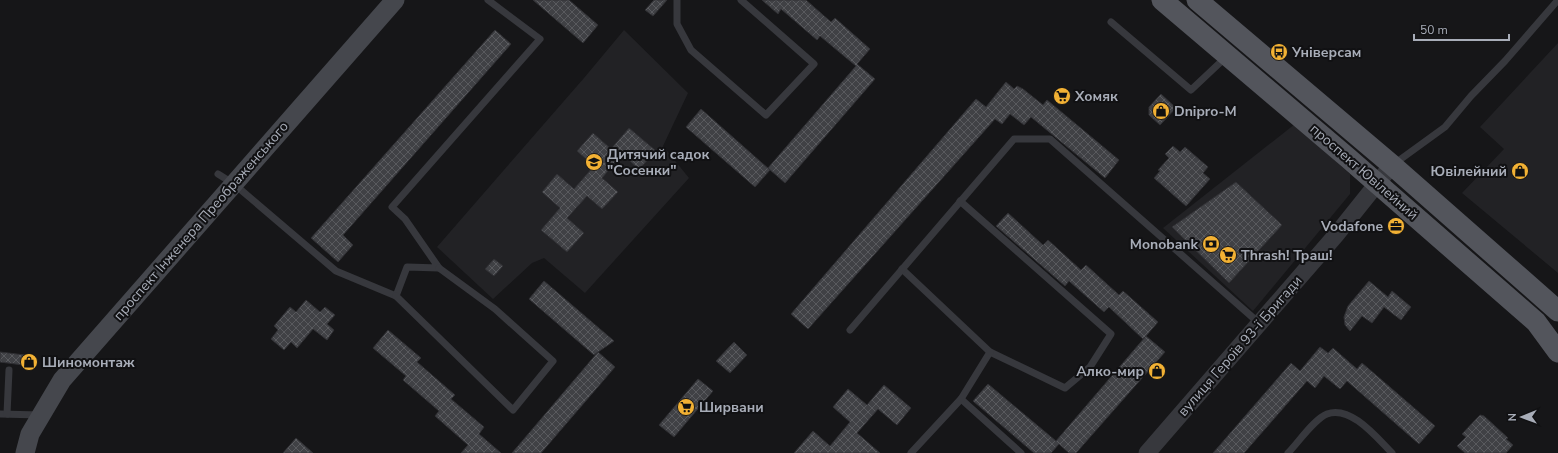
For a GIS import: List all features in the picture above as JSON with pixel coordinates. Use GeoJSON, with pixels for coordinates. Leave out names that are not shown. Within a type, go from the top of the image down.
{"type":"FeatureCollection","features":[{"type":"Feature","properties":{"kind":"main road","name":"проспект Інженера Преображенського"},"geometry":{"type":"LineString","coordinates":[[25,453],[30,434],[62,380],[395,0]]}},
{"type":"Feature","properties":{"kind":"main road","name":"проспект Ювілейний"},"geometry":{"type":"LineString","coordinates":[[1162,0],[1378,184],[1536,322],[1558,352]]}},
{"type":"Feature","properties":{"kind":"main road","name":"проспект Ювілейний"},"geometry":{"type":"LineString","coordinates":[[1197,0],[1392,165],[1558,311]]}},
{"type":"Feature","properties":{"kind":"street","name":"вулиця Героїв 93-ї Бригади"},"geometry":{"type":"LineString","coordinates":[[1147,453],[1260,324],[1378,184],[1392,165]]}},
{"type":"Feature","properties":{"kind":"lane"},"geometry":{"type":"LineString","coordinates":[[218,174],[234,184],[336,271],[396,296],[513,410],[553,361],[495,309],[439,268],[405,219],[392,207],[540,39],[488,0]]}},
{"type":"Feature","properties":{"kind":"lane"},"geometry":{"type":"LineString","coordinates":[[677,0],[677,24],[691,50],[766,115],[814,64],[740,0]]}},
{"type":"Feature","properties":{"kind":"lane"},"geometry":{"type":"LineString","coordinates":[[1392,165],[1421,147],[1445,127],[1558,0]]}},
{"type":"Feature","properties":{"kind":"lane"},"geometry":{"type":"LineString","coordinates":[[1111,22],[1191,90],[1227,55]]}},
{"type":"Feature","properties":{"kind":"lane"},"geometry":{"type":"LineString","coordinates":[[850,330],[1014,139],[1050,139],[1260,324]]}},
{"type":"Feature","properties":{"kind":"lane"},"geometry":{"type":"LineString","coordinates":[[902,269],[990,352],[1065,388],[1090,367],[1111,334],[960,202]]}},
{"type":"Feature","properties":{"kind":"lane"},"geometry":{"type":"LineString","coordinates":[[396,296],[407,267],[439,268]]}},
{"type":"Feature","properties":{"kind":"lane"},"geometry":{"type":"LineString","coordinates":[[911,453],[962,399],[990,352]]}},
{"type":"Feature","properties":{"kind":"lane"},"geometry":{"type":"LineString","coordinates":[[9,370],[4,414],[42,415]]}},
{"type":"Feature","properties":{"kind":"lane"},"geometry":{"type":"LineString","coordinates":[[962,399],[1021,453]]}},
{"type":"Feature","properties":{"kind":"lane"},"geometry":{"type":"LineString","coordinates":[[1288,453],[1316,423],[1328,414],[1353,416],[1392,453]]}},
{"type":"Feature","properties":{"kind":"shaded area","name":"Дитячий садок \"Сосенки\""},"geometry":{"type":"Polygon","coordinates":[[[624,30],[688,93],[663,146],[689,178],[585,293],[544,258],[532,263],[493,299],[437,247],[624,30]]]}},
{"type":"Feature","properties":{"kind":"shaded area","name":"Ювілейний"},"geometry":{"type":"Polygon","coordinates":[[[1558,43],[1558,273],[1462,193],[1504,149],[1480,127],[1558,43]]]}},
{"type":"Feature","properties":{"kind":"shaded area"},"geometry":{"type":"Polygon","coordinates":[[[1295,124],[1350,174],[1350,194],[1253,311],[1163,228],[1295,124]]]}},
{"type":"Feature","properties":{"kind":"building"},"geometry":{"type":"Polygon","coordinates":[[[533,0],[569,0],[598,25],[583,43],[533,0]]]}},
{"type":"Feature","properties":{"kind":"building"},"geometry":{"type":"Polygon","coordinates":[[[654,0],[667,0],[653,16],[645,10],[654,0]]]}},
{"type":"Feature","properties":{"kind":"building"},"geometry":{"type":"Polygon","coordinates":[[[762,0],[806,0],[831,22],[835,18],[870,49],[857,64],[875,79],[785,183],[768,168],[856,66],[820,36],[817,40],[781,9],[778,14],[762,0]]]}},
{"type":"Feature","properties":{"kind":"building"},"geometry":{"type":"Polygon","coordinates":[[[495,30],[511,44],[343,235],[353,245],[338,262],[311,238],[495,30]]]}},
{"type":"Feature","properties":{"kind":"building"},"geometry":{"type":"Polygon","coordinates":[[[1006,82],[1014,89],[1017,86],[1023,89],[1043,105],[1047,100],[1119,160],[1105,178],[1031,117],[1024,125],[1010,114],[1002,124],[995,119],[808,329],[791,314],[976,99],[986,107],[1006,82]]]}},
{"type":"Feature","properties":{"kind":"building"},"geometry":{"type":"Polygon","coordinates":[[[1161,94],[1176,108],[1160,125],[1149,115],[1149,107],[1161,94]]]}},
{"type":"Feature","properties":{"kind":"building"},"geometry":{"type":"Polygon","coordinates":[[[701,109],[770,170],[755,187],[686,127],[701,109]]]}},
{"type":"Feature","properties":{"kind":"building"},"geometry":{"type":"Polygon","coordinates":[[[629,128],[656,151],[639,169],[622,154],[602,178],[618,192],[602,209],[587,196],[567,218],[584,233],[567,252],[541,230],[560,208],[542,192],[557,174],[574,189],[594,166],[577,151],[593,133],[611,149],[629,128]]]}},
{"type":"Feature","properties":{"kind":"building"},"geometry":{"type":"Polygon","coordinates":[[[1173,146],[1180,152],[1185,147],[1208,167],[1203,173],[1210,179],[1186,206],[1154,178],[1160,171],[1158,170],[1169,158],[1165,154],[1173,146]]]}},
{"type":"Feature","properties":{"kind":"building","name":"Thrash! Траш!"},"geometry":{"type":"Polygon","coordinates":[[[1236,182],[1282,225],[1229,283],[1172,227],[1236,182]]]}},
{"type":"Feature","properties":{"kind":"building"},"geometry":{"type":"Polygon","coordinates":[[[1008,213],[1043,245],[1048,240],[1081,270],[1086,265],[1119,295],[1123,291],[1158,322],[1143,339],[1109,307],[1104,312],[1069,281],[1065,286],[996,226],[1008,213]]]}},
{"type":"Feature","properties":{"kind":"building"},"geometry":{"type":"Polygon","coordinates":[[[494,259],[503,266],[494,276],[485,269],[494,259]]]}},
{"type":"Feature","properties":{"kind":"building"},"geometry":{"type":"Polygon","coordinates":[[[544,281],[614,341],[594,355],[529,299],[544,281]]]}},
{"type":"Feature","properties":{"kind":"building"},"geometry":{"type":"Polygon","coordinates":[[[1369,281],[1388,297],[1392,291],[1411,307],[1401,320],[1384,307],[1372,323],[1362,316],[1350,331],[1345,325],[1344,317],[1348,306],[1369,281]]]}},
{"type":"Feature","properties":{"kind":"building"},"geometry":{"type":"Polygon","coordinates":[[[306,300],[320,312],[325,307],[335,315],[327,324],[334,330],[327,340],[313,329],[297,348],[291,342],[284,350],[271,339],[278,330],[274,326],[290,307],[296,312],[306,300]]]}},
{"type":"Feature","properties":{"kind":"building"},"geometry":{"type":"Polygon","coordinates":[[[388,330],[421,358],[417,362],[455,395],[451,399],[484,427],[479,434],[501,453],[461,453],[468,445],[435,416],[439,411],[403,380],[406,376],[373,348],[388,330]]]}},
{"type":"Feature","properties":{"kind":"building"},"geometry":{"type":"Polygon","coordinates":[[[1146,336],[1165,352],[1076,453],[1069,453],[1059,444],[1051,453],[1034,453],[973,401],[988,384],[1056,441],[1146,336]]]}},
{"type":"Feature","properties":{"kind":"building"},"geometry":{"type":"Polygon","coordinates":[[[734,342],[747,355],[730,373],[716,361],[734,342]]]}},
{"type":"Feature","properties":{"kind":"building"},"geometry":{"type":"Polygon","coordinates":[[[1320,347],[1328,353],[1333,348],[1357,369],[1362,363],[1435,426],[1419,444],[1347,381],[1340,389],[1324,376],[1315,388],[1307,381],[1244,453],[1213,453],[1291,363],[1300,371],[1320,347]]]}},
{"type":"Feature","properties":{"kind":"building"},"geometry":{"type":"Polygon","coordinates":[[[0,352],[33,356],[31,366],[0,362],[0,352]]]}},
{"type":"Feature","properties":{"kind":"building"},"geometry":{"type":"Polygon","coordinates":[[[598,352],[615,367],[541,453],[512,453],[598,352]]]}},
{"type":"Feature","properties":{"kind":"building"},"geometry":{"type":"Polygon","coordinates":[[[698,379],[713,391],[674,437],[659,425],[698,379]]]}},
{"type":"Feature","properties":{"kind":"building"},"geometry":{"type":"Polygon","coordinates":[[[884,385],[911,408],[897,425],[878,409],[857,433],[880,453],[794,453],[813,431],[830,446],[850,422],[833,407],[848,389],[867,405],[884,385]]]}},
{"type":"Feature","properties":{"kind":"building"},"geometry":{"type":"Polygon","coordinates":[[[1480,415],[1484,416],[1508,438],[1506,439],[1513,445],[1506,453],[1465,453],[1457,446],[1466,437],[1462,434],[1480,415]]]}},
{"type":"Feature","properties":{"kind":"building"},"geometry":{"type":"Polygon","coordinates":[[[296,438],[313,453],[283,453],[296,438]]]}},
{"type":"Feature","properties":{"kind":"place","name":"Універсам"},"geometry":{"type":"Point","coordinates":[1279,52]}},
{"type":"Feature","properties":{"kind":"place","name":"Хомяк"},"geometry":{"type":"Point","coordinates":[1062,96]}},
{"type":"Feature","properties":{"kind":"place","name":"Dnipro-M"},"geometry":{"type":"Point","coordinates":[1161,111]}},
{"type":"Feature","properties":{"kind":"place","name":"Дитячий садок \"Сосенки\""},"geometry":{"type":"Point","coordinates":[594,162]}},
{"type":"Feature","properties":{"kind":"place","name":"Ювілейний"},"geometry":{"type":"Point","coordinates":[1520,171]}},
{"type":"Feature","properties":{"kind":"place","name":"Vodafone"},"geometry":{"type":"Point","coordinates":[1396,226]}},
{"type":"Feature","properties":{"kind":"place","name":"Monobank"},"geometry":{"type":"Point","coordinates":[1211,244]}},
{"type":"Feature","properties":{"kind":"place","name":"Thrash! Траш!"},"geometry":{"type":"Point","coordinates":[1228,255]}},
{"type":"Feature","properties":{"kind":"place","name":"Шиномонтаж"},"geometry":{"type":"Point","coordinates":[29,362]}},
{"type":"Feature","properties":{"kind":"place","name":"Алко-мир"},"geometry":{"type":"Point","coordinates":[1157,371]}},
{"type":"Feature","properties":{"kind":"place","name":"Ширвани"},"geometry":{"type":"Point","coordinates":[686,407]}}]}
